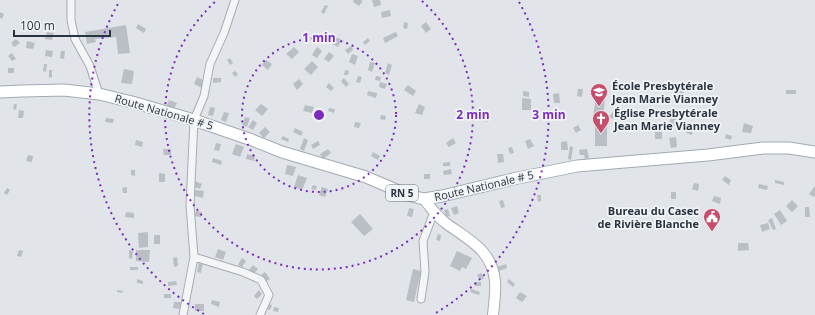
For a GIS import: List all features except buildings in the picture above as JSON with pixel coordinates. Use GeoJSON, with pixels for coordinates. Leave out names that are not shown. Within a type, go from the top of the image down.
{"type":"FeatureCollection","features":[{"type":"Feature","properties":{"kind":"main road","name":"Route Nationale # 5"},"geometry":{"type":"LineString","coordinates":[[0,92],[64,90],[99,94],[132,102],[194,120],[282,152],[366,177],[408,195],[424,199],[577,166],[708,155],[763,148],[789,148],[815,152]]}},
{"type":"Feature","properties":{"kind":"street"},"geometry":{"type":"LineString","coordinates":[[71,0],[71,20],[75,39],[90,66],[99,94]]}},
{"type":"Feature","properties":{"kind":"street"},"geometry":{"type":"LineString","coordinates":[[183,315],[194,257],[190,205],[194,120],[204,96],[210,64],[224,32],[235,0]]}},
{"type":"Feature","properties":{"kind":"street"},"geometry":{"type":"LineString","coordinates":[[424,199],[434,212],[446,223],[476,243],[485,253],[492,268],[495,281],[493,315]]}},
{"type":"Feature","properties":{"kind":"street"},"geometry":{"type":"LineString","coordinates":[[421,299],[425,272],[423,241],[434,212]]}},
{"type":"Feature","properties":{"kind":"street"},"geometry":{"type":"LineString","coordinates":[[194,257],[244,272],[261,280],[269,295],[260,315]]}},
{"type":"Feature","properties":{"kind":"place","name":"École Presbytérale Jean Marie Vianney"},"geometry":{"type":"Point","coordinates":[599,107]}},
{"type":"Feature","properties":{"kind":"place","name":"Église Presbytérale Jean Marie Vianney"},"geometry":{"type":"Point","coordinates":[601,134]}},
{"type":"Feature","properties":{"kind":"place","name":"Bureau du Casec de Rivière Blanche"},"geometry":{"type":"Point","coordinates":[712,232]}}]}
